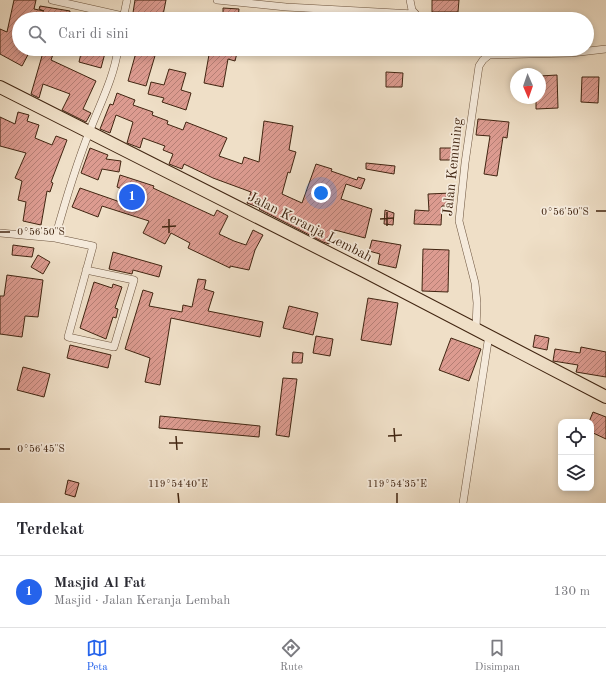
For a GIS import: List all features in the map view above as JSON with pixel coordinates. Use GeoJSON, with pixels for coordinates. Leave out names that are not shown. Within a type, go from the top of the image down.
{"type":"FeatureCollection","features":[{"type":"Feature","properties":{"kind":"main road","name":"Jalan Keranja Lembah"},"geometry":{"type":"LineString","coordinates":[[0,87],[489,335],[606,397]]}},
{"type":"Feature","properties":{"kind":"street"},"geometry":{"type":"LineString","coordinates":[[52,0],[102,12]]}},
{"type":"Feature","properties":{"kind":"street"},"geometry":{"type":"LineString","coordinates":[[124,12],[127,0]]}},
{"type":"Feature","properties":{"kind":"street"},"geometry":{"type":"LineString","coordinates":[[217,0],[352,12]]}},
{"type":"Feature","properties":{"kind":"street"},"geometry":{"type":"LineString","coordinates":[[410,0],[415,12]]}},
{"type":"Feature","properties":{"kind":"street","name":"Jalan Kemuning"},"geometry":{"type":"LineString","coordinates":[[594,51],[606,50]]}},
{"type":"Feature","properties":{"kind":"street"},"geometry":{"type":"LineString","coordinates":[[56,238],[64,207],[89,132],[111,77],[116,56]]}},
{"type":"Feature","properties":{"kind":"street","name":"Jalan Kemuning"},"geometry":{"type":"LineString","coordinates":[[476,329],[477,303],[475,283],[459,221],[461,192],[477,79],[479,66],[483,56]]}},
{"type":"Feature","properties":{"kind":"street"},"geometry":{"type":"LineString","coordinates":[[0,233],[56,238],[93,246],[86,270],[68,337],[114,347],[134,280],[86,270]]}},
{"type":"Feature","properties":{"kind":"street"},"geometry":{"type":"LineString","coordinates":[[463,503],[489,335]]}},
{"type":"Feature","properties":{"kind":"building"},"geometry":{"type":"Polygon","coordinates":[[[14,0],[36,0],[34,9],[44,11],[39,9],[40,6],[70,11],[12,12],[12,56],[27,56],[22,66],[0,54],[0,29],[7,32],[14,0]]]}},
{"type":"Feature","properties":{"kind":"building"},"geometry":{"type":"Polygon","coordinates":[[[135,0],[166,0],[164,12],[133,12],[135,0]]]}},
{"type":"Feature","properties":{"kind":"building"},"geometry":{"type":"Polygon","coordinates":[[[432,0],[459,0],[458,12],[432,12],[432,0]]]}},
{"type":"Feature","properties":{"kind":"building"},"geometry":{"type":"Polygon","coordinates":[[[223,8],[239,9],[239,12],[223,12],[223,8]]]}},
{"type":"Feature","properties":{"kind":"building"},"geometry":{"type":"Polygon","coordinates":[[[42,56],[52,56],[51,60],[96,81],[83,109],[91,113],[86,122],[62,110],[70,94],[43,84],[39,98],[31,94],[42,56]]]}},
{"type":"Feature","properties":{"kind":"building"},"geometry":{"type":"Polygon","coordinates":[[[80,56],[104,56],[101,68],[79,62],[80,56]]]}},
{"type":"Feature","properties":{"kind":"building"},"geometry":{"type":"Polygon","coordinates":[[[135,56],[155,56],[146,86],[128,81],[135,56]]]}},
{"type":"Feature","properties":{"kind":"building"},"geometry":{"type":"Polygon","coordinates":[[[209,56],[236,56],[235,61],[228,59],[223,87],[204,83],[209,56]]]}},
{"type":"Feature","properties":{"kind":"building"},"geometry":{"type":"Polygon","coordinates":[[[169,69],[186,73],[181,90],[191,93],[186,110],[162,102],[164,98],[148,94],[151,82],[164,85],[169,69]]]}},
{"type":"Feature","properties":{"kind":"building"},"geometry":{"type":"Polygon","coordinates":[[[386,72],[403,73],[402,87],[386,87],[386,72]]]}},
{"type":"Feature","properties":{"kind":"building"},"geometry":{"type":"Polygon","coordinates":[[[557,75],[558,108],[536,109],[536,104],[546,104],[546,76],[557,75]]]}},
{"type":"Feature","properties":{"kind":"building"},"geometry":{"type":"Polygon","coordinates":[[[582,77],[599,77],[598,103],[581,102],[582,77]]]}},
{"type":"Feature","properties":{"kind":"building"},"geometry":{"type":"Polygon","coordinates":[[[117,93],[135,100],[133,105],[153,112],[152,115],[168,121],[167,124],[183,130],[186,122],[227,138],[219,156],[242,164],[244,157],[259,162],[264,121],[293,126],[289,150],[296,152],[290,173],[288,172],[282,194],[302,203],[316,164],[357,180],[358,177],[365,179],[361,189],[346,184],[341,199],[372,209],[365,238],[335,230],[329,244],[323,242],[259,209],[260,208],[247,203],[251,192],[213,178],[184,164],[182,169],[169,164],[173,154],[163,150],[165,146],[143,138],[140,148],[127,143],[133,122],[116,115],[110,133],[100,129],[110,104],[113,105],[117,93]]]}},
{"type":"Feature","properties":{"kind":"building"},"geometry":{"type":"Polygon","coordinates":[[[18,112],[29,115],[27,121],[39,125],[35,138],[52,145],[56,136],[67,140],[51,182],[53,183],[50,192],[47,191],[41,225],[23,221],[26,202],[18,200],[22,181],[15,178],[26,153],[0,146],[0,117],[15,124],[18,112]]]}},
{"type":"Feature","properties":{"kind":"building"},"geometry":{"type":"Polygon","coordinates":[[[478,119],[509,122],[507,138],[503,137],[497,176],[484,174],[490,136],[476,135],[478,119]]]}},
{"type":"Feature","properties":{"kind":"building"},"geometry":{"type":"Polygon","coordinates":[[[90,148],[108,155],[106,159],[121,161],[119,172],[102,169],[98,180],[81,173],[90,148]]]}},
{"type":"Feature","properties":{"kind":"building"},"geometry":{"type":"Polygon","coordinates":[[[440,148],[452,148],[452,160],[440,160],[440,148]]]}},
{"type":"Feature","properties":{"kind":"building"},"geometry":{"type":"Polygon","coordinates":[[[366,163],[395,166],[394,174],[366,169],[366,163]]]}},
{"type":"Feature","properties":{"kind":"building"},"geometry":{"type":"Polygon","coordinates":[[[120,175],[154,186],[153,188],[214,216],[217,210],[228,216],[219,234],[234,241],[246,245],[253,230],[263,235],[255,250],[249,270],[230,266],[230,268],[188,248],[190,243],[171,233],[165,244],[143,233],[149,221],[102,206],[98,217],[72,207],[80,188],[123,203],[128,192],[117,187],[120,175]]]}},
{"type":"Feature","properties":{"kind":"building"},"geometry":{"type":"Polygon","coordinates":[[[452,193],[452,206],[442,206],[441,225],[414,224],[415,210],[429,211],[428,194],[452,193]]]}},
{"type":"Feature","properties":{"kind":"building"},"geometry":{"type":"Polygon","coordinates":[[[385,210],[394,213],[393,225],[384,224],[385,210]]]}},
{"type":"Feature","properties":{"kind":"building"},"geometry":{"type":"Polygon","coordinates":[[[372,240],[401,245],[396,268],[378,264],[380,254],[369,251],[372,240]]]}},
{"type":"Feature","properties":{"kind":"building"},"geometry":{"type":"Polygon","coordinates":[[[13,245],[34,248],[32,257],[12,255],[13,245]]]}},
{"type":"Feature","properties":{"kind":"building"},"geometry":{"type":"Polygon","coordinates":[[[423,249],[449,250],[448,292],[422,291],[423,249]]]}},
{"type":"Feature","properties":{"kind":"building"},"geometry":{"type":"Polygon","coordinates":[[[113,252],[162,266],[159,277],[133,270],[132,274],[109,269],[113,252]]]}},
{"type":"Feature","properties":{"kind":"building"},"geometry":{"type":"Polygon","coordinates":[[[38,255],[50,262],[43,274],[31,267],[38,255]]]}},
{"type":"Feature","properties":{"kind":"building"},"geometry":{"type":"Polygon","coordinates":[[[7,275],[43,280],[38,317],[25,316],[22,337],[0,334],[0,296],[4,296],[7,275]]]}},
{"type":"Feature","properties":{"kind":"building"},"geometry":{"type":"Polygon","coordinates":[[[198,279],[206,280],[204,289],[214,292],[208,311],[263,322],[260,337],[171,318],[160,385],[145,382],[150,358],[125,349],[143,290],[153,293],[149,306],[182,312],[183,305],[192,307],[198,279]]]}},
{"type":"Feature","properties":{"kind":"building"},"geometry":{"type":"Polygon","coordinates":[[[94,282],[112,288],[113,284],[122,287],[115,308],[118,309],[116,318],[113,317],[106,339],[80,328],[94,282]]]}},
{"type":"Feature","properties":{"kind":"building"},"geometry":{"type":"Polygon","coordinates":[[[368,298],[398,303],[391,345],[361,340],[368,298]]]}},
{"type":"Feature","properties":{"kind":"building"},"geometry":{"type":"Polygon","coordinates":[[[289,306],[318,313],[313,335],[283,328],[289,306]]]}},
{"type":"Feature","properties":{"kind":"building"},"geometry":{"type":"Polygon","coordinates":[[[535,335],[549,338],[547,350],[533,347],[535,335]]]}},
{"type":"Feature","properties":{"kind":"building"},"geometry":{"type":"Polygon","coordinates":[[[316,336],[333,339],[330,356],[313,353],[316,336]]]}},
{"type":"Feature","properties":{"kind":"building"},"geometry":{"type":"Polygon","coordinates":[[[451,338],[481,349],[469,381],[439,370],[451,338]]]}},
{"type":"Feature","properties":{"kind":"building"},"geometry":{"type":"Polygon","coordinates":[[[70,345],[111,355],[108,368],[67,358],[70,345]]]}},
{"type":"Feature","properties":{"kind":"building"},"geometry":{"type":"Polygon","coordinates":[[[581,347],[606,352],[606,377],[576,372],[578,365],[553,361],[555,349],[580,353],[581,347]]]}},
{"type":"Feature","properties":{"kind":"building"},"geometry":{"type":"Polygon","coordinates":[[[293,352],[303,353],[302,363],[292,363],[293,352]]]}},
{"type":"Feature","properties":{"kind":"building"},"geometry":{"type":"Polygon","coordinates":[[[23,367],[50,374],[44,397],[17,390],[23,367]]]}},
{"type":"Feature","properties":{"kind":"building"},"geometry":{"type":"Polygon","coordinates":[[[283,378],[297,379],[289,437],[276,435],[283,378]]]}},
{"type":"Feature","properties":{"kind":"building"},"geometry":{"type":"Polygon","coordinates":[[[593,412],[606,417],[606,439],[594,433],[594,419],[590,419],[593,412]]]}},
{"type":"Feature","properties":{"kind":"building"},"geometry":{"type":"Polygon","coordinates":[[[160,416],[260,426],[259,437],[159,428],[160,416]]]}},
{"type":"Feature","properties":{"kind":"building"},"geometry":{"type":"Polygon","coordinates":[[[68,480],[79,483],[75,497],[65,494],[68,480]]]}},
{"type":"Feature","properties":{"kind":"place","name":"Masjid Al Fat"},"geometry":{"type":"Point","coordinates":[132,197]}}]}
